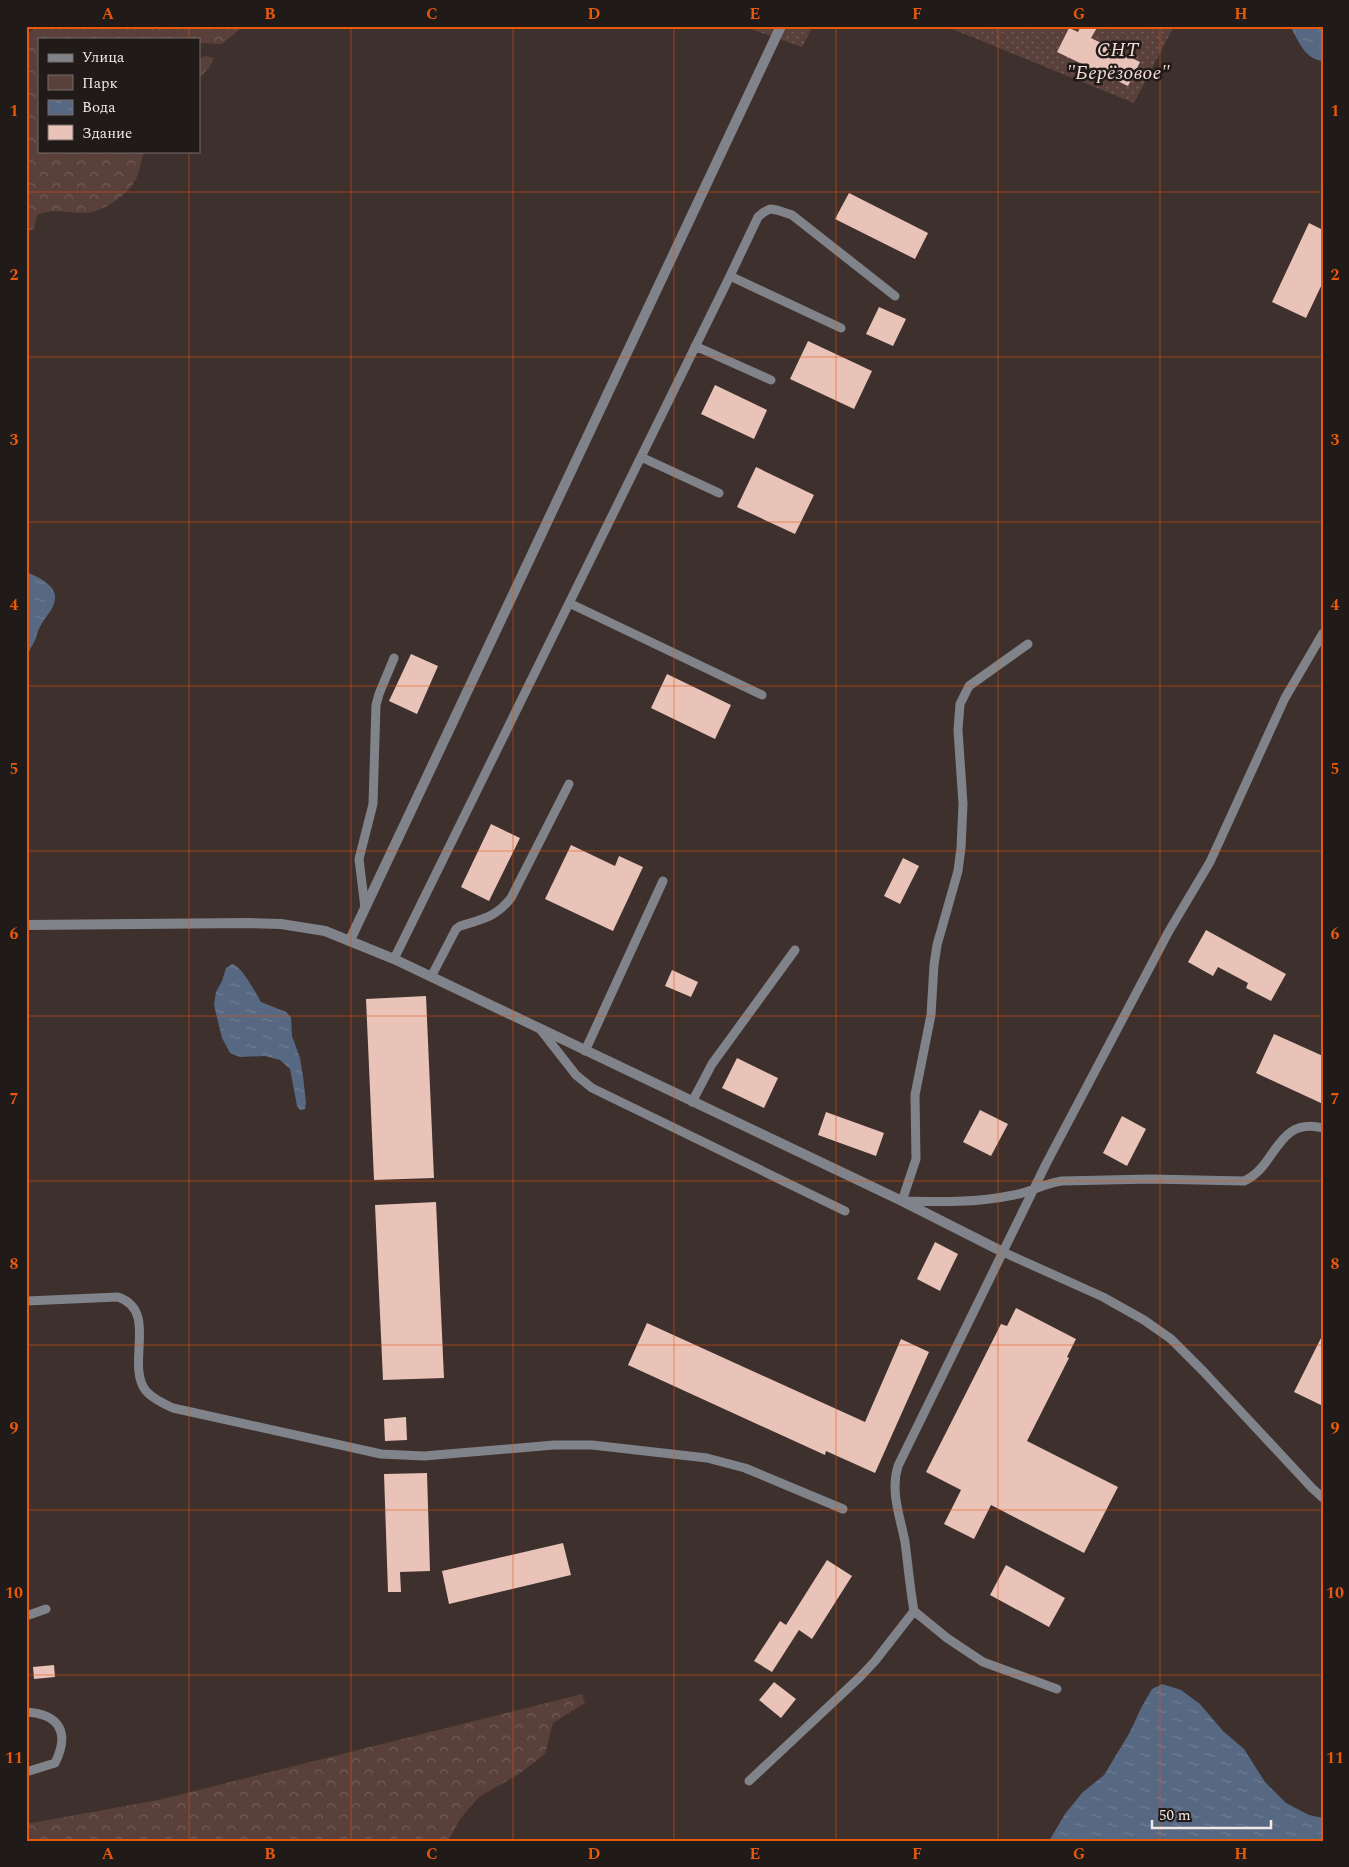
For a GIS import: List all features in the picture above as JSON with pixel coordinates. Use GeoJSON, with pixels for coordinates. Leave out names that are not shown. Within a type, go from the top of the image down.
{"type":"FeatureCollection","features":[{"type":"Feature","properties":{"kind":"street"},"geometry":{"type":"LineString","coordinates":[[350,940],[781,26]]}},
{"type":"Feature","properties":{"kind":"street"},"geometry":{"type":"LineString","coordinates":[[26,926],[213,922],[301,926],[325,931],[350,940],[430,976],[902,1201],[1003,1252]]}},
{"type":"Feature","properties":{"kind":"lane"},"geometry":{"type":"LineString","coordinates":[[394,959],[758,217],[770,209],[777,210],[799,220],[895,296]]}},
{"type":"Feature","properties":{"kind":"lane"},"geometry":{"type":"LineString","coordinates":[[730,276],[841,328]]}},
{"type":"Feature","properties":{"kind":"lane"},"geometry":{"type":"LineString","coordinates":[[695,346],[771,380]]}},
{"type":"Feature","properties":{"kind":"lane"},"geometry":{"type":"LineString","coordinates":[[640,457],[719,493]]}},
{"type":"Feature","properties":{"kind":"lane"},"geometry":{"type":"LineString","coordinates":[[569,603],[762,695]]}},
{"type":"Feature","properties":{"kind":"lane"},"geometry":{"type":"LineString","coordinates":[[1057,1689],[983,1662],[960,1647],[914,1611],[895,1494],[895,1476],[898,1466],[1046,1164],[1169,931],[1210,862],[1285,698],[1323,633]]}},
{"type":"Feature","properties":{"kind":"lane"},"geometry":{"type":"LineString","coordinates":[[1028,644],[970,686],[960,704],[958,730],[963,804],[961,848],[958,871],[937,946],[931,1015],[915,1096],[916,1159],[902,1201],[966,1202],[1015,1195],[1034,1190],[1049,1183],[1062,1181],[1151,1179],[1244,1181],[1260,1171],[1282,1138],[1293,1129],[1303,1126],[1323,1128]]}},
{"type":"Feature","properties":{"kind":"lane"},"geometry":{"type":"LineString","coordinates":[[365,908],[359,859],[372,804],[376,705],[394,658]]}},
{"type":"Feature","properties":{"kind":"lane"},"geometry":{"type":"LineString","coordinates":[[430,976],[456,929],[495,914],[511,898],[569,784]]}},
{"type":"Feature","properties":{"kind":"lane"},"geometry":{"type":"LineString","coordinates":[[585,1051],[663,881]]}},
{"type":"Feature","properties":{"kind":"lane"},"geometry":{"type":"LineString","coordinates":[[692,1102],[712,1064],[795,950]]}},
{"type":"Feature","properties":{"kind":"lane"},"geometry":{"type":"LineString","coordinates":[[540,1029],[576,1075],[592,1088],[845,1211]]}},
{"type":"Feature","properties":{"kind":"lane"},"geometry":{"type":"LineString","coordinates":[[1003,1252],[1103,1297],[1144,1320],[1171,1339],[1323,1498]]}},
{"type":"Feature","properties":{"kind":"lane"},"geometry":{"type":"LineString","coordinates":[[26,1301],[118,1297],[127,1300],[135,1308],[139,1320],[140,1374],[146,1391],[159,1402],[173,1408],[381,1454],[424,1456],[554,1445],[592,1445],[708,1458],[745,1468],[843,1509]]}},
{"type":"Feature","properties":{"kind":"lane"},"geometry":{"type":"LineString","coordinates":[[26,1616],[46,1609]]}},
{"type":"Feature","properties":{"kind":"lane"},"geometry":{"type":"LineString","coordinates":[[749,1781],[860,1677],[914,1611]]}},
{"type":"Feature","properties":{"kind":"lane"},"geometry":{"type":"LineString","coordinates":[[26,1712],[44,1715],[57,1723],[62,1733],[62,1743],[55,1763],[26,1772]]}},
{"type":"Feature","properties":{"kind":"green space"},"geometry":{"type":"Polygon","coordinates":[[[37,26],[244,26],[222,44],[200,43],[200,38],[38,38],[38,152],[145,152],[135,180],[129,189],[118,199],[104,208],[90,213],[55,211],[37,215],[34,229],[27,231],[26,35],[37,26]]]}},
{"type":"Feature","properties":{"kind":"green space"},"geometry":{"type":"Polygon","coordinates":[[[742,26],[813,26],[802,47],[742,26]]]}},
{"type":"Feature","properties":{"kind":"green space","name":"СНТ \"Берёзовое\""},"geometry":{"type":"Polygon","coordinates":[[[945,26],[1174,26],[1134,103],[945,26]]]}},
{"type":"Feature","properties":{"kind":"green space"},"geometry":{"type":"Polygon","coordinates":[[[206,56],[214,58],[209,68],[200,77],[200,59],[206,56]]]}},
{"type":"Feature","properties":{"kind":"green space"},"geometry":{"type":"Polygon","coordinates":[[[582,1694],[585,1703],[553,1723],[545,1754],[519,1774],[479,1797],[460,1819],[448,1841],[26,1841],[26,1824],[158,1800],[582,1694]]]}},
{"type":"Feature","properties":{"kind":"water"},"geometry":{"type":"Polygon","coordinates":[[[1290,26],[1323,26],[1323,61],[1316,60],[1307,53],[1290,26]]]}},
{"type":"Feature","properties":{"kind":"water"},"geometry":{"type":"Polygon","coordinates":[[[26,572],[38,577],[52,589],[55,601],[39,629],[26,663],[26,572]]]}},
{"type":"Feature","properties":{"kind":"water"},"geometry":{"type":"Polygon","coordinates":[[[232,964],[244,974],[261,1002],[286,1012],[291,1017],[292,1036],[300,1058],[303,1076],[305,1109],[300,1110],[297,1106],[290,1069],[280,1060],[265,1056],[240,1057],[230,1053],[222,1038],[214,1005],[216,992],[226,968],[232,964]]]}},
{"type":"Feature","properties":{"kind":"water"},"geometry":{"type":"Polygon","coordinates":[[[1162,1684],[1181,1690],[1200,1704],[1223,1731],[1244,1749],[1265,1782],[1286,1803],[1309,1815],[1323,1818],[1323,1841],[1049,1841],[1065,1814],[1082,1793],[1104,1775],[1130,1732],[1152,1689],[1162,1684]]]}},
{"type":"Feature","properties":{"kind":"building"},"geometry":{"type":"Polygon","coordinates":[[[1081,26],[1098,26],[1091,38],[1140,62],[1128,86],[1057,52],[1069,28],[1078,32],[1081,26]]]}},
{"type":"Feature","properties":{"kind":"building"},"geometry":{"type":"Polygon","coordinates":[[[849,193],[928,233],[915,259],[835,219],[849,193]]]}},
{"type":"Feature","properties":{"kind":"building"},"geometry":{"type":"Polygon","coordinates":[[[1309,223],[1323,230],[1323,282],[1306,318],[1272,302],[1309,223]]]}},
{"type":"Feature","properties":{"kind":"building"},"geometry":{"type":"Polygon","coordinates":[[[879,307],[906,319],[893,346],[866,334],[879,307]]]}},
{"type":"Feature","properties":{"kind":"building"},"geometry":{"type":"Polygon","coordinates":[[[808,341],[872,371],[854,409],[790,379],[808,341]]]}},
{"type":"Feature","properties":{"kind":"building"},"geometry":{"type":"Polygon","coordinates":[[[715,385],[767,410],[754,439],[701,414],[715,385]]]}},
{"type":"Feature","properties":{"kind":"building"},"geometry":{"type":"Polygon","coordinates":[[[756,467],[814,495],[795,534],[737,507],[756,467]]]}},
{"type":"Feature","properties":{"kind":"building"},"geometry":{"type":"Polygon","coordinates":[[[411,654],[438,666],[417,714],[389,701],[411,654]]]}},
{"type":"Feature","properties":{"kind":"building"},"geometry":{"type":"Polygon","coordinates":[[[667,674],[731,705],[715,739],[651,708],[667,674]]]}},
{"type":"Feature","properties":{"kind":"building"},"geometry":{"type":"Polygon","coordinates":[[[491,824],[520,838],[489,901],[461,887],[491,824]]]}},
{"type":"Feature","properties":{"kind":"building"},"geometry":{"type":"Polygon","coordinates":[[[571,845],[615,866],[619,856],[643,867],[613,931],[545,899],[571,845]]]}},
{"type":"Feature","properties":{"kind":"building"},"geometry":{"type":"Polygon","coordinates":[[[903,858],[919,866],[900,904],[884,896],[903,858]]]}},
{"type":"Feature","properties":{"kind":"building"},"geometry":{"type":"Polygon","coordinates":[[[1206,930],[1286,974],[1271,1001],[1246,988],[1248,983],[1218,967],[1213,976],[1188,962],[1206,930]]]}},
{"type":"Feature","properties":{"kind":"building"},"geometry":{"type":"Polygon","coordinates":[[[672,970],[698,982],[691,997],[665,986],[672,970]]]}},
{"type":"Feature","properties":{"kind":"building"},"geometry":{"type":"Polygon","coordinates":[[[426,996],[434,1178],[374,1180],[366,999],[426,996]]]}},
{"type":"Feature","properties":{"kind":"building"},"geometry":{"type":"Polygon","coordinates":[[[1274,1034],[1323,1056],[1323,1104],[1256,1073],[1274,1034]]]}},
{"type":"Feature","properties":{"kind":"building"},"geometry":{"type":"Polygon","coordinates":[[[737,1058],[778,1078],[764,1108],[722,1088],[737,1058]]]}},
{"type":"Feature","properties":{"kind":"building"},"geometry":{"type":"Polygon","coordinates":[[[980,1110],[1008,1124],[991,1156],[963,1142],[980,1110]]]}},
{"type":"Feature","properties":{"kind":"building"},"geometry":{"type":"Polygon","coordinates":[[[826,1112],[884,1133],[876,1156],[818,1135],[826,1112]]]}},
{"type":"Feature","properties":{"kind":"building"},"geometry":{"type":"Polygon","coordinates":[[[1122,1116],[1146,1129],[1127,1166],[1103,1153],[1122,1116]]]}},
{"type":"Feature","properties":{"kind":"building"},"geometry":{"type":"Polygon","coordinates":[[[436,1202],[444,1378],[383,1380],[375,1205],[436,1202]]]}},
{"type":"Feature","properties":{"kind":"building"},"geometry":{"type":"Polygon","coordinates":[[[935,1242],[958,1254],[940,1291],[917,1279],[935,1242]]]}},
{"type":"Feature","properties":{"kind":"building"},"geometry":{"type":"Polygon","coordinates":[[[1016,1308],[1076,1339],[1067,1357],[1069,1358],[1027,1441],[1118,1487],[1084,1553],[991,1505],[974,1539],[944,1524],[961,1490],[926,1472],[1001,1324],[1007,1326],[1016,1308]]]}},
{"type":"Feature","properties":{"kind":"building"},"geometry":{"type":"Polygon","coordinates":[[[647,1323],[865,1422],[901,1339],[929,1352],[875,1473],[826,1451],[825,1455],[628,1365],[647,1323]]]}},
{"type":"Feature","properties":{"kind":"building"},"geometry":{"type":"Polygon","coordinates":[[[1323,1334],[1323,1406],[1294,1392],[1323,1334]]]}},
{"type":"Feature","properties":{"kind":"building"},"geometry":{"type":"Polygon","coordinates":[[[406,1417],[407,1440],[385,1441],[384,1419],[406,1417]]]}},
{"type":"Feature","properties":{"kind":"building"},"geometry":{"type":"Polygon","coordinates":[[[427,1473],[430,1571],[400,1572],[401,1592],[388,1592],[384,1474],[427,1473]]]}},
{"type":"Feature","properties":{"kind":"building"},"geometry":{"type":"Polygon","coordinates":[[[563,1543],[571,1575],[449,1604],[442,1571],[563,1543]]]}},
{"type":"Feature","properties":{"kind":"building"},"geometry":{"type":"Polygon","coordinates":[[[827,1560],[852,1576],[812,1639],[799,1630],[772,1672],[754,1661],[780,1621],[786,1625],[827,1560]]]}},
{"type":"Feature","properties":{"kind":"building"},"geometry":{"type":"Polygon","coordinates":[[[1006,1565],[1065,1598],[1049,1627],[990,1595],[1006,1565]]]}},
{"type":"Feature","properties":{"kind":"building"},"geometry":{"type":"Polygon","coordinates":[[[54,1665],[55,1677],[34,1679],[33,1667],[54,1665]]]}},
{"type":"Feature","properties":{"kind":"building"},"geometry":{"type":"Polygon","coordinates":[[[774,1682],[796,1699],[781,1718],[759,1700],[774,1682]]]}}]}
